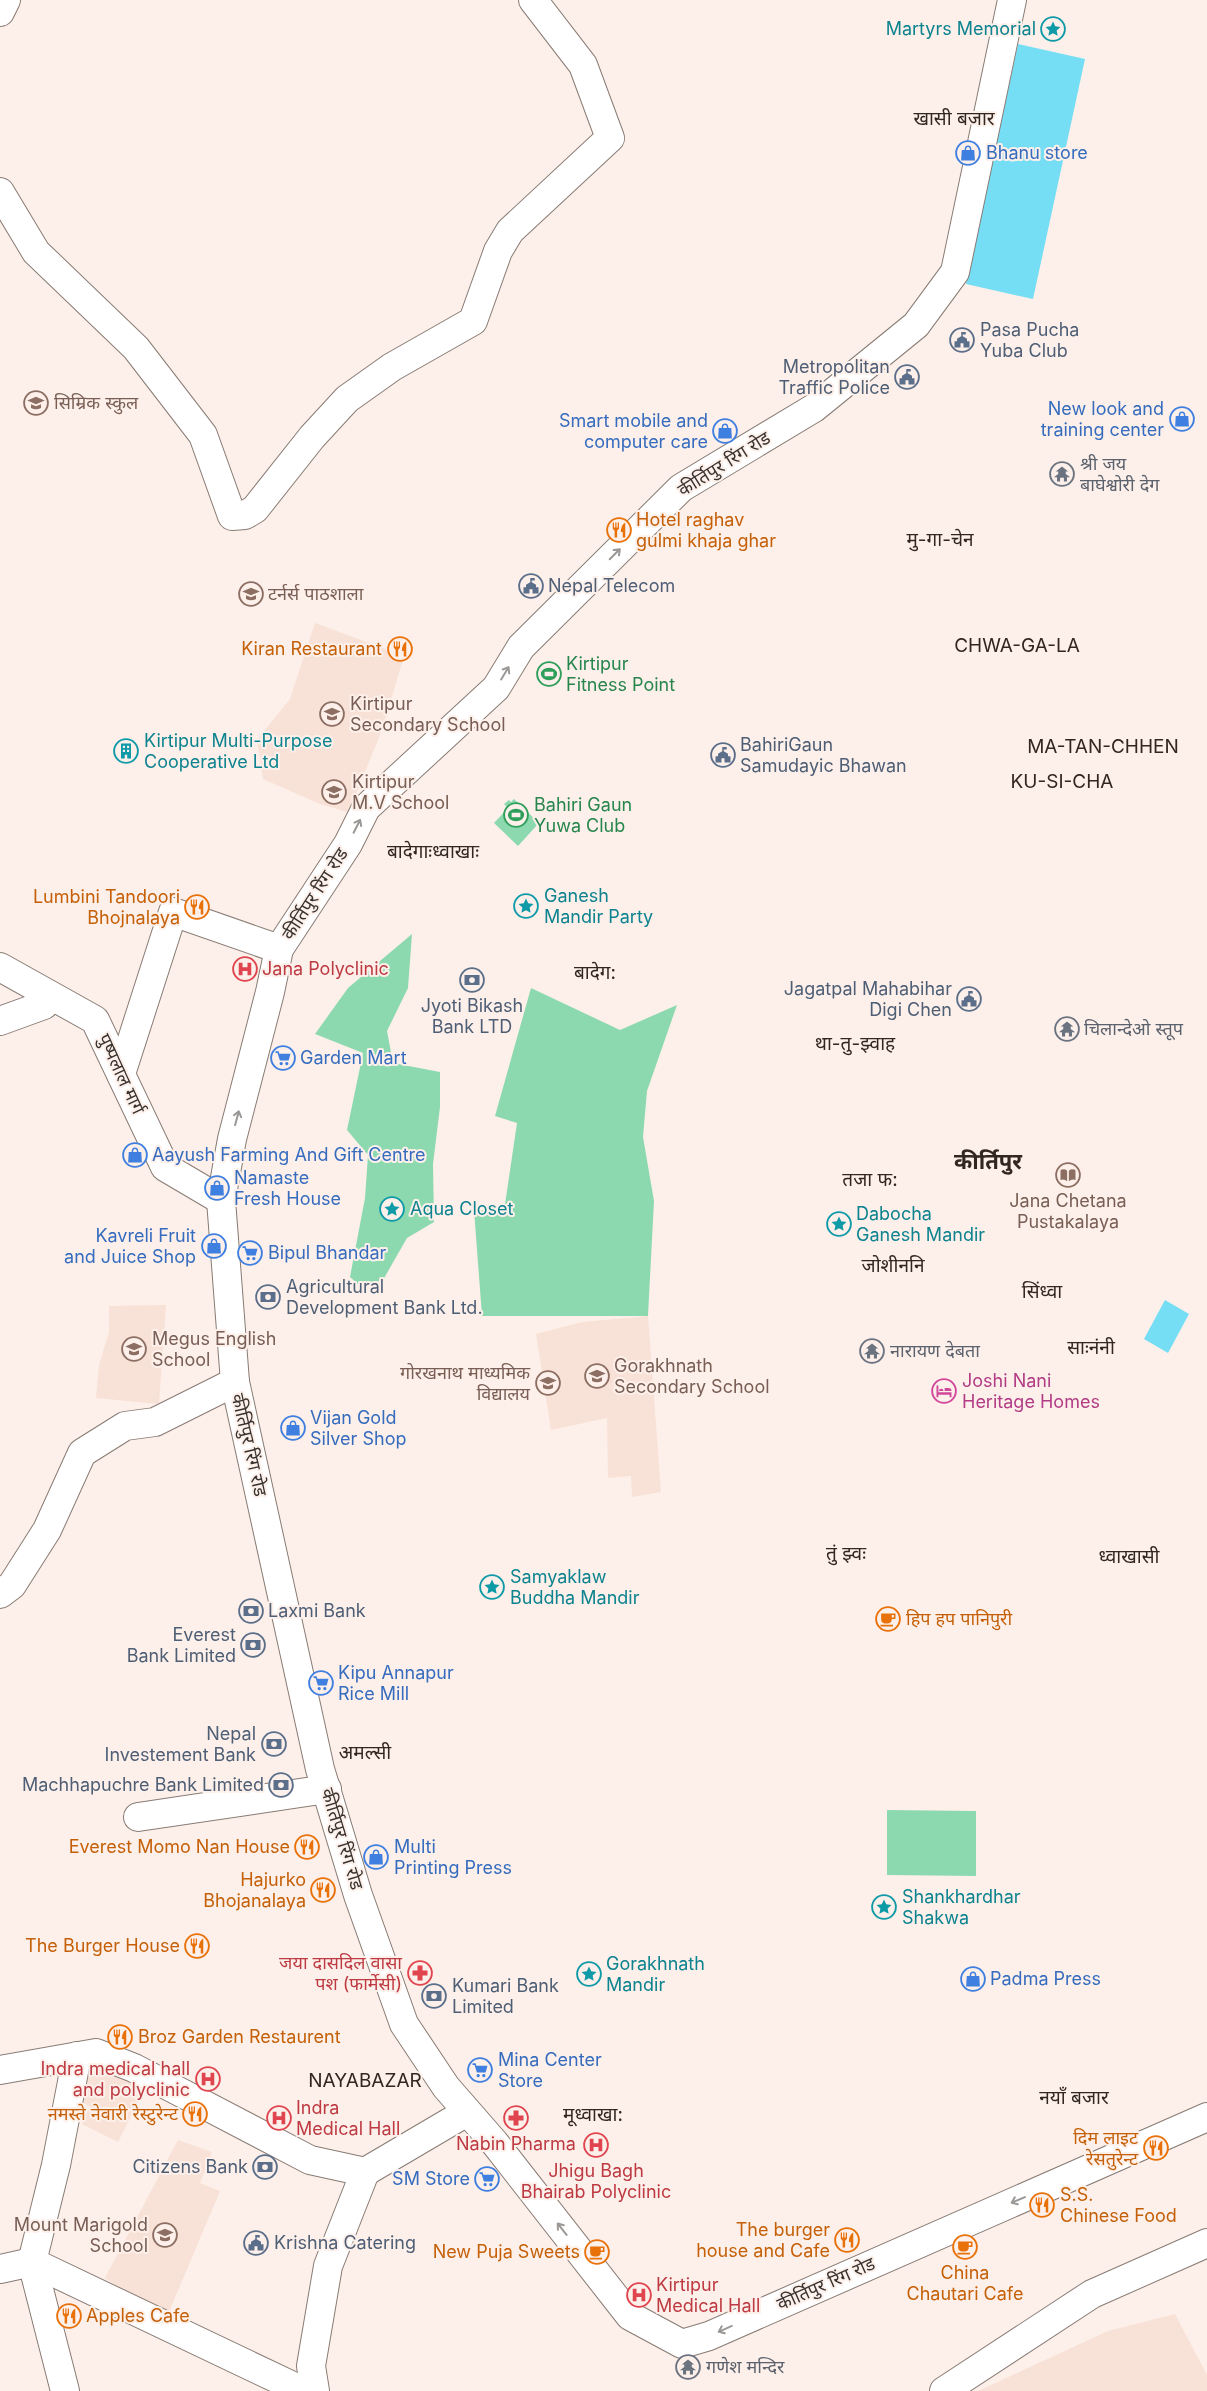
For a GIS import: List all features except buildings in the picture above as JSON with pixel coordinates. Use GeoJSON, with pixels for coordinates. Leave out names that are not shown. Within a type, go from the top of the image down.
{"type":"FeatureCollection","features":[{"type":"Feature","properties":{"kind":"street"},"geometry":{"type":"LineString","coordinates":[[0,12],[6,0]]}},
{"type":"Feature","properties":{"kind":"street"},"geometry":{"type":"LineString","coordinates":[[0,192],[36,252],[136,348],[203,436],[232,516],[245,515],[255,509],[347,398],[392,367],[473,321],[498,250],[510,231],[602,148],[610,138],[583,65],[534,0]]}},
{"type":"Feature","properties":{"kind":"street","name":"कीर्तिपुर रिंग रोड"},"geometry":{"type":"LineString","coordinates":[[1012,0],[955,272],[937,298],[916,325],[814,408],[681,488],[521,647],[496,688],[366,808],[348,844],[279,949],[270,992],[232,1139],[221,1200],[235,1382],[326,1789],[358,1895],[404,2024],[446,2087],[494,2142],[630,2316],[682,2344],[709,2336],[1207,2117]]}},
{"type":"Feature","properties":{"kind":"street"},"geometry":{"type":"LineString","coordinates":[[121,1074],[173,912],[279,949]]}},
{"type":"Feature","properties":{"kind":"street","name":"पुष्पलाल मार्ग"},"geometry":{"type":"LineString","coordinates":[[0,967],[96,1020],[165,1167],[221,1200]]}},
{"type":"Feature","properties":{"kind":"street"},"geometry":{"type":"LineString","coordinates":[[0,1021],[44,1005],[51,996]]}},
{"type":"Feature","properties":{"kind":"street"},"geometry":{"type":"LineString","coordinates":[[0,1594],[12,1585],[47,1530],[82,1453],[125,1426],[154,1422],[235,1382]]}},
{"type":"Feature","properties":{"kind":"street"},"geometry":{"type":"LineString","coordinates":[[138,1818],[326,1789]]}},
{"type":"Feature","properties":{"kind":"street"},"geometry":{"type":"LineString","coordinates":[[0,2070],[96,2052],[134,2068],[310,2160],[364,2172]]}},
{"type":"Feature","properties":{"kind":"street"},"geometry":{"type":"LineString","coordinates":[[66,2391],[32,2262],[56,2165],[77,2056]]}},
{"type":"Feature","properties":{"kind":"street"},"geometry":{"type":"LineString","coordinates":[[315,2391],[311,2366],[328,2266],[364,2172],[467,2112]]}},
{"type":"Feature","properties":{"kind":"street"},"geometry":{"type":"LineString","coordinates":[[944,2391],[1092,2294],[1207,2243]]}},
{"type":"Feature","properties":{"kind":"street"},"geometry":{"type":"LineString","coordinates":[[0,2269],[32,2262],[303,2391]]}},
{"type":"Feature","properties":{"kind":"shaded area","name":"Kirtipur Secondary School"},"geometry":{"type":"Polygon","coordinates":[[[315,623],[404,656],[382,730],[356,794],[354,814],[320,804],[263,779],[257,740],[290,699],[315,623]]]}},
{"type":"Feature","properties":{"kind":"shaded area","name":"Megus English School"},"geometry":{"type":"Polygon","coordinates":[[[166,1305],[159,1404],[96,1398],[99,1365],[109,1332],[109,1306],[166,1305]]]}},
{"type":"Feature","properties":{"kind":"shaded area","name":"Gorakhnath Secondary School"},"geometry":{"type":"Polygon","coordinates":[[[648,1316],[661,1492],[632,1497],[631,1476],[608,1478],[607,1418],[551,1430],[536,1334],[582,1322],[648,1316]]]}},
{"type":"Feature","properties":{"kind":"shaded area"},"geometry":{"type":"Polygon","coordinates":[[[97,2059],[147,2084],[118,2142],[82,2124],[90,2106],[77,2100],[97,2059]]]}},
{"type":"Feature","properties":{"kind":"shaded area","name":"Mount Marigold School"},"geometry":{"type":"Polygon","coordinates":[[[178,2140],[212,2152],[200,2183],[220,2191],[166,2319],[105,2278],[178,2140]]]}},
{"type":"Feature","properties":{"kind":"shaded area"},"geometry":{"type":"Polygon","coordinates":[[[1175,2314],[1207,2375],[1207,2391],[978,2391],[1108,2331],[1175,2314]]]}},
{"type":"Feature","properties":{"kind":"green space","name":"Bahiri Gaun Yuwa Club"},"geometry":{"type":"Polygon","coordinates":[[[514,799],[539,823],[518,846],[494,823],[508,808],[504,804],[514,799]]]}},
{"type":"Feature","properties":{"kind":"green space"},"geometry":{"type":"Polygon","coordinates":[[[412,934],[408,988],[387,1031],[393,1063],[440,1072],[440,1107],[433,1164],[434,1222],[407,1238],[383,1280],[360,1286],[350,1277],[365,1198],[368,1155],[347,1130],[363,1053],[315,1034],[348,988],[412,934]]]}},
{"type":"Feature","properties":{"kind":"green space"},"geometry":{"type":"Polygon","coordinates":[[[531,988],[620,1030],[677,1005],[647,1091],[643,1137],[654,1201],[648,1316],[482,1316],[474,1210],[504,1211],[517,1123],[495,1116],[531,988]]]}},
{"type":"Feature","properties":{"kind":"green space"},"geometry":{"type":"Polygon","coordinates":[[[887,1810],[976,1811],[976,1876],[887,1875],[887,1810]]]}},
{"type":"Feature","properties":{"kind":"water"},"geometry":{"type":"Polygon","coordinates":[[[1018,44],[1085,59],[1033,299],[966,284],[1018,44]]]}},
{"type":"Feature","properties":{"kind":"water"},"geometry":{"type":"Polygon","coordinates":[[[1165,1300],[1189,1314],[1168,1353],[1144,1339],[1165,1300]]]}},
{"type":"Feature","properties":{"kind":"place","name":"Martyrs Memorial"},"geometry":{"type":"Point","coordinates":[1053,29]}},
{"type":"Feature","properties":{"kind":"place","name":"Bhanu store"},"geometry":{"type":"Point","coordinates":[968,153]}},
{"type":"Feature","properties":{"kind":"place","name":"Pasa Pucha Yuba Club"},"geometry":{"type":"Point","coordinates":[962,340]}},
{"type":"Feature","properties":{"kind":"place","name":"Metropolitan Traffic Police"},"geometry":{"type":"Point","coordinates":[907,377]}},
{"type":"Feature","properties":{"kind":"place","name":"सिम्रिक स्कुल"},"geometry":{"type":"Point","coordinates":[36,403]}},
{"type":"Feature","properties":{"kind":"place","name":"New look and training center"},"geometry":{"type":"Point","coordinates":[1182,419]}},
{"type":"Feature","properties":{"kind":"place","name":"Smart mobile and computer care"},"geometry":{"type":"Point","coordinates":[725,431]}},
{"type":"Feature","properties":{"kind":"place","name":"श्री जय बाघेश्वोरी देग"},"geometry":{"type":"Point","coordinates":[1062,474]}},
{"type":"Feature","properties":{"kind":"place","name":"Hotel raghav gulmi khaja ghar"},"geometry":{"type":"Point","coordinates":[619,530]}},
{"type":"Feature","properties":{"kind":"place","name":"Nepal Telecom"},"geometry":{"type":"Point","coordinates":[531,586]}},
{"type":"Feature","properties":{"kind":"place","name":"टर्नर्स पाठशाला"},"geometry":{"type":"Point","coordinates":[251,594]}},
{"type":"Feature","properties":{"kind":"place","name":"Kiran Restaurant"},"geometry":{"type":"Point","coordinates":[400,649]}},
{"type":"Feature","properties":{"kind":"place","name":"Kirtipur Fitness Point"},"geometry":{"type":"Point","coordinates":[549,674]}},
{"type":"Feature","properties":{"kind":"place","name":"Kirtipur Secondary School"},"geometry":{"type":"Point","coordinates":[332,714]}},
{"type":"Feature","properties":{"kind":"place","name":"Kirtipur Multi-Purpose Cooperative Ltd"},"geometry":{"type":"Point","coordinates":[126,751]}},
{"type":"Feature","properties":{"kind":"place","name":"BahiriGaun Samudayic Bhawan"},"geometry":{"type":"Point","coordinates":[723,755]}},
{"type":"Feature","properties":{"kind":"place","name":"Kirtipur M.V School"},"geometry":{"type":"Point","coordinates":[334,792]}},
{"type":"Feature","properties":{"kind":"place","name":"Bahiri Gaun Yuwa Club"},"geometry":{"type":"Point","coordinates":[516,815]}},
{"type":"Feature","properties":{"kind":"place","name":"Ganesh Mandir Party"},"geometry":{"type":"Point","coordinates":[526,906]}},
{"type":"Feature","properties":{"kind":"place","name":"Lumbini Tandoori Bhojnalaya"},"geometry":{"type":"Point","coordinates":[197,907]}},
{"type":"Feature","properties":{"kind":"place","name":"Jana Polyclinic"},"geometry":{"type":"Point","coordinates":[245,969]}},
{"type":"Feature","properties":{"kind":"place","name":"Jyoti Bikash Bank LTD"},"geometry":{"type":"Point","coordinates":[472,980]}},
{"type":"Feature","properties":{"kind":"place","name":"Jagatpal Mahabihar Digi Chen"},"geometry":{"type":"Point","coordinates":[969,999]}},
{"type":"Feature","properties":{"kind":"place","name":"चिलान्देओ स्तूप"},"geometry":{"type":"Point","coordinates":[1067,1029]}},
{"type":"Feature","properties":{"kind":"place","name":"Garden Mart"},"geometry":{"type":"Point","coordinates":[283,1058]}},
{"type":"Feature","properties":{"kind":"place","name":"Aayush Farming And Gift Centre"},"geometry":{"type":"Point","coordinates":[135,1155]}},
{"type":"Feature","properties":{"kind":"place","name":"Jana Chetana Pustakalaya"},"geometry":{"type":"Point","coordinates":[1068,1175]}},
{"type":"Feature","properties":{"kind":"place","name":"Namaste Fresh House"},"geometry":{"type":"Point","coordinates":[217,1188]}},
{"type":"Feature","properties":{"kind":"place","name":"Aqua Closet"},"geometry":{"type":"Point","coordinates":[392,1209]}},
{"type":"Feature","properties":{"kind":"place","name":"Dabocha Ganesh Mandir"},"geometry":{"type":"Point","coordinates":[839,1224]}},
{"type":"Feature","properties":{"kind":"place","name":"Kavreli Fruit and Juice Shop"},"geometry":{"type":"Point","coordinates":[214,1246]}},
{"type":"Feature","properties":{"kind":"place","name":"Bipul Bhandar"},"geometry":{"type":"Point","coordinates":[250,1253]}},
{"type":"Feature","properties":{"kind":"place","name":"Agricultural Development Bank Ltd."},"geometry":{"type":"Point","coordinates":[268,1297]}},
{"type":"Feature","properties":{"kind":"place","name":"Megus English School"},"geometry":{"type":"Point","coordinates":[134,1349]}},
{"type":"Feature","properties":{"kind":"place","name":"नारायण देबता"},"geometry":{"type":"Point","coordinates":[872,1351]}},
{"type":"Feature","properties":{"kind":"place","name":"Gorakhnath Secondary School"},"geometry":{"type":"Point","coordinates":[597,1376]}},
{"type":"Feature","properties":{"kind":"place","name":"गोरखनाथ माध्यमिक विद्यालय"},"geometry":{"type":"Point","coordinates":[548,1383]}},
{"type":"Feature","properties":{"kind":"place","name":"Joshi Nani Heritage Homes"},"geometry":{"type":"Point","coordinates":[944,1391]}},
{"type":"Feature","properties":{"kind":"place","name":"Vijan Gold Silver Shop"},"geometry":{"type":"Point","coordinates":[293,1428]}},
{"type":"Feature","properties":{"kind":"place","name":"Samyaklaw Buddha Mandir"},"geometry":{"type":"Point","coordinates":[492,1587]}},
{"type":"Feature","properties":{"kind":"place","name":"Laxmi Bank"},"geometry":{"type":"Point","coordinates":[251,1611]}},
{"type":"Feature","properties":{"kind":"place","name":"हिप हप पानिपुरी"},"geometry":{"type":"Point","coordinates":[888,1619]}},
{"type":"Feature","properties":{"kind":"place","name":"Everest Bank Limited"},"geometry":{"type":"Point","coordinates":[253,1645]}},
{"type":"Feature","properties":{"kind":"place","name":"Kipu Annapur Rice Mill"},"geometry":{"type":"Point","coordinates":[321,1683]}},
{"type":"Feature","properties":{"kind":"place","name":"Nepal Investement Bank"},"geometry":{"type":"Point","coordinates":[274,1744]}},
{"type":"Feature","properties":{"kind":"place","name":"Machhapuchre Bank Limited"},"geometry":{"type":"Point","coordinates":[281,1785]}},
{"type":"Feature","properties":{"kind":"place","name":"Everest Momo Nan House"},"geometry":{"type":"Point","coordinates":[307,1847]}},
{"type":"Feature","properties":{"kind":"place","name":"Multi Printing Press"},"geometry":{"type":"Point","coordinates":[376,1857]}},
{"type":"Feature","properties":{"kind":"place","name":"Hajurko Bhojanalaya"},"geometry":{"type":"Point","coordinates":[323,1890]}},
{"type":"Feature","properties":{"kind":"place","name":"Shankhardhar Shakwa"},"geometry":{"type":"Point","coordinates":[884,1907]}},
{"type":"Feature","properties":{"kind":"place","name":"The Burger House"},"geometry":{"type":"Point","coordinates":[197,1946]}},
{"type":"Feature","properties":{"kind":"place","name":"जया दासदिल वासा पश (फार्मेसी)"},"geometry":{"type":"Point","coordinates":[420,1973]}},
{"type":"Feature","properties":{"kind":"place","name":"Gorakhnath Mandir"},"geometry":{"type":"Point","coordinates":[589,1974]}},
{"type":"Feature","properties":{"kind":"place","name":"Padma Press"},"geometry":{"type":"Point","coordinates":[973,1979]}},
{"type":"Feature","properties":{"kind":"place","name":"Kumari Bank Limited"},"geometry":{"type":"Point","coordinates":[434,1996]}},
{"type":"Feature","properties":{"kind":"place","name":"Broz Garden Restaurent"},"geometry":{"type":"Point","coordinates":[120,2037]}},
{"type":"Feature","properties":{"kind":"place","name":"Mina Center Store"},"geometry":{"type":"Point","coordinates":[480,2070]}},
{"type":"Feature","properties":{"kind":"place","name":"Indra medical hall and polyclinic"},"geometry":{"type":"Point","coordinates":[208,2079]}},
{"type":"Feature","properties":{"kind":"place","name":"नमस्ते नेवारी रेस्टुरेन्ट"},"geometry":{"type":"Point","coordinates":[195,2114]}},
{"type":"Feature","properties":{"kind":"place","name":"Indra Medical Hall"},"geometry":{"type":"Point","coordinates":[279,2118]}},
{"type":"Feature","properties":{"kind":"place","name":"Nabin Pharma"},"geometry":{"type":"Point","coordinates":[516,2118]}},
{"type":"Feature","properties":{"kind":"place","name":"Jhigu Bagh Bhairab Polyclinic"},"geometry":{"type":"Point","coordinates":[596,2145]}},
{"type":"Feature","properties":{"kind":"place","name":"दिम लाइट रेसतुरेन्ट"},"geometry":{"type":"Point","coordinates":[1156,2148]}},
{"type":"Feature","properties":{"kind":"place","name":"Citizens Bank"},"geometry":{"type":"Point","coordinates":[265,2167]}},
{"type":"Feature","properties":{"kind":"place","name":"SM Store"},"geometry":{"type":"Point","coordinates":[487,2179]}},
{"type":"Feature","properties":{"kind":"place","name":"S.S. Chinese Food"},"geometry":{"type":"Point","coordinates":[1042,2205]}},
{"type":"Feature","properties":{"kind":"place","name":"Mount Marigold School"},"geometry":{"type":"Point","coordinates":[165,2235]}},
{"type":"Feature","properties":{"kind":"place","name":"The burger house and Cafe"},"geometry":{"type":"Point","coordinates":[847,2240]}},
{"type":"Feature","properties":{"kind":"place","name":"Krishna Catering"},"geometry":{"type":"Point","coordinates":[256,2243]}},
{"type":"Feature","properties":{"kind":"place","name":"China Chautari Cafe"},"geometry":{"type":"Point","coordinates":[965,2247]}},
{"type":"Feature","properties":{"kind":"place","name":"New Puja Sweets"},"geometry":{"type":"Point","coordinates":[597,2252]}},
{"type":"Feature","properties":{"kind":"place","name":"Kirtipur Medical Hall"},"geometry":{"type":"Point","coordinates":[639,2295]}},
{"type":"Feature","properties":{"kind":"place","name":"Apples Cafe"},"geometry":{"type":"Point","coordinates":[69,2316]}},
{"type":"Feature","properties":{"kind":"place","name":"गणेश मन्दिर"},"geometry":{"type":"Point","coordinates":[688,2367]}},
{"type":"Feature","properties":{"kind":"district","name":"खासी बजार"},"geometry":{"type":"Point","coordinates":[954,118]}},
{"type":"Feature","properties":{"kind":"district","name":"मु-गा-चेन"},"geometry":{"type":"Point","coordinates":[940,539]}},
{"type":"Feature","properties":{"kind":"district","name":"CHWA-GA-LA"},"geometry":{"type":"Point","coordinates":[1017,645]}},
{"type":"Feature","properties":{"kind":"district","name":"MA-TAN-CHHEN"},"geometry":{"type":"Point","coordinates":[1103,746]}},
{"type":"Feature","properties":{"kind":"district","name":"KU-SI-CHA"},"geometry":{"type":"Point","coordinates":[1062,781]}},
{"type":"Feature","properties":{"kind":"district","name":"बादेगाःध्वाखाः"},"geometry":{"type":"Point","coordinates":[433,851]}},
{"type":"Feature","properties":{"kind":"district","name":"बादेग:"},"geometry":{"type":"Point","coordinates":[595,972]}},
{"type":"Feature","properties":{"kind":"district","name":"था-तु-झ्वाह"},"geometry":{"type":"Point","coordinates":[855,1043]}},
{"type":"Feature","properties":{"kind":"district","name":"कीर्तिपुर"},"geometry":{"type":"Point","coordinates":[988,1161]}},
{"type":"Feature","properties":{"kind":"district","name":"तजा फ:"},"geometry":{"type":"Point","coordinates":[870,1179]}},
{"type":"Feature","properties":{"kind":"district","name":"जोशीननि"},"geometry":{"type":"Point","coordinates":[893,1265]}},
{"type":"Feature","properties":{"kind":"district","name":"सिंध्वा"},"geometry":{"type":"Point","coordinates":[1042,1291]}},
{"type":"Feature","properties":{"kind":"district","name":"साःनंनी"},"geometry":{"type":"Point","coordinates":[1091,1347]}},
{"type":"Feature","properties":{"kind":"district","name":"तुं झ्वः"},"geometry":{"type":"Point","coordinates":[846,1553]}},
{"type":"Feature","properties":{"kind":"district","name":"ध्वाखासी"},"geometry":{"type":"Point","coordinates":[1129,1556]}},
{"type":"Feature","properties":{"kind":"district","name":"अमल्सी"},"geometry":{"type":"Point","coordinates":[365,1752]}},
{"type":"Feature","properties":{"kind":"district","name":"NAYABAZAR"},"geometry":{"type":"Point","coordinates":[365,2080]}},
{"type":"Feature","properties":{"kind":"district","name":"नयाँ बजार"},"geometry":{"type":"Point","coordinates":[1074,2097]}},
{"type":"Feature","properties":{"kind":"district","name":"मूध्वाखा:"},"geometry":{"type":"Point","coordinates":[593,2114]}}]}
